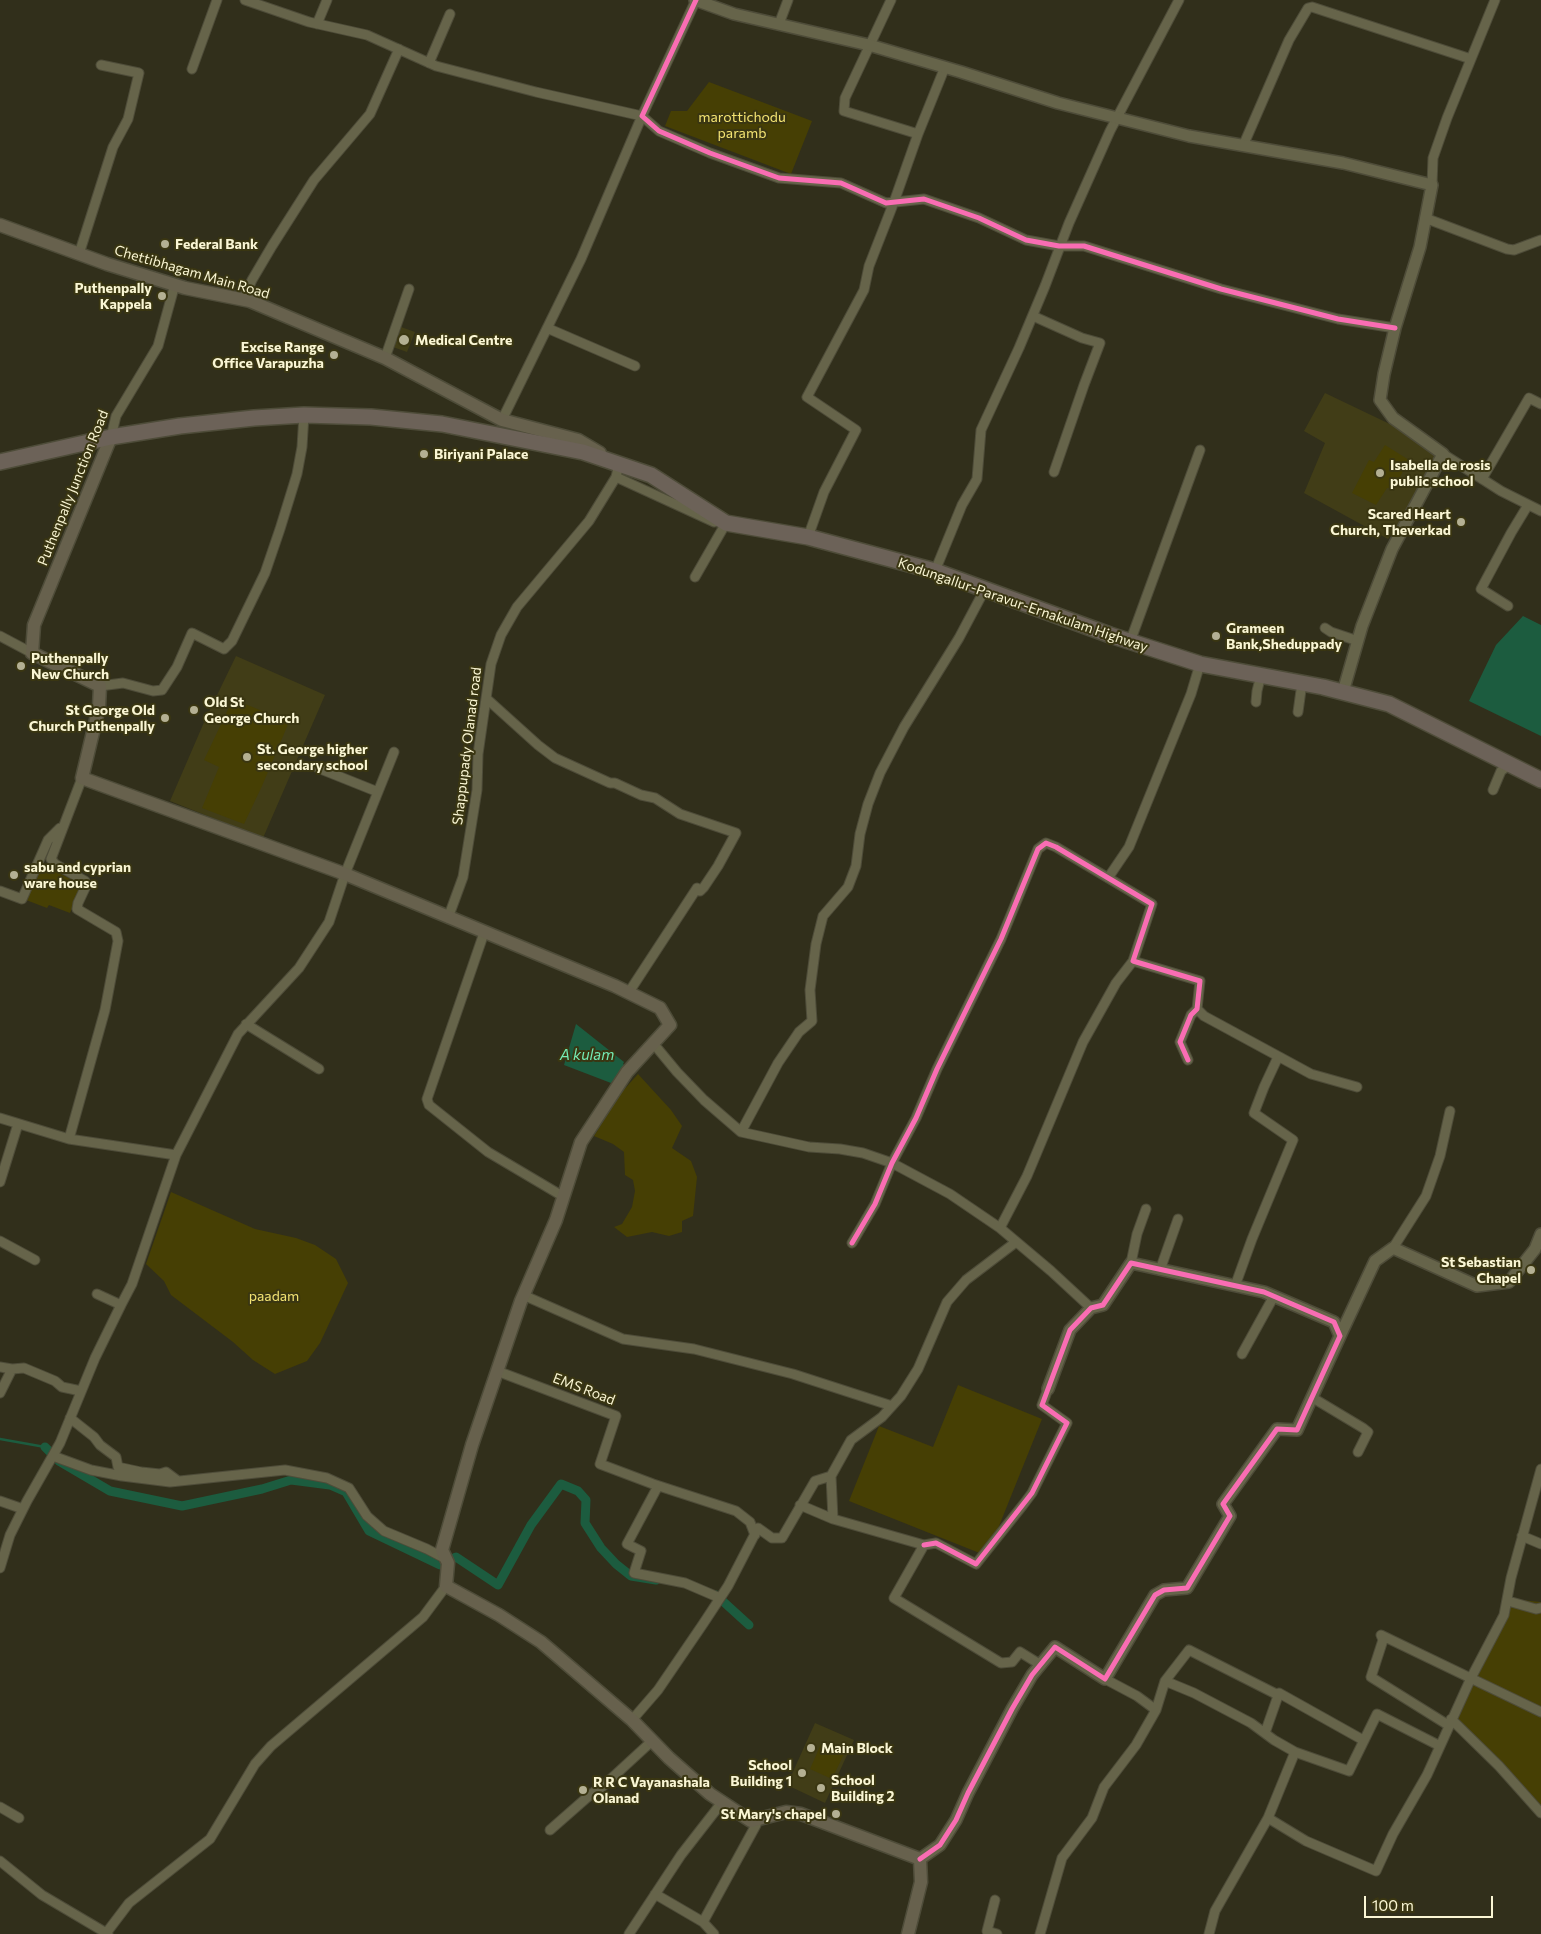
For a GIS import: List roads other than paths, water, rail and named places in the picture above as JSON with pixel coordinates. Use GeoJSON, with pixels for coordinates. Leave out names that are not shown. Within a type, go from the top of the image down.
{"type":"FeatureCollection","features":[{"type":"Feature","properties":{"kind":"highway","name":"Kodungallur-Paravur-Ernakulam Highway"},"geometry":{"type":"LineString","coordinates":[[0,462],[111,437],[180,426],[304,415],[371,417],[442,424],[582,452],[617,471],[651,475],[726,523],[808,537],[936,571],[1130,642],[1200,664],[1302,683],[1389,704],[1541,780]]}},
{"type":"Feature","properties":{"kind":"main road","name":"Chettibhagam Main Road"},"geometry":{"type":"LineString","coordinates":[[0,225],[79,254],[186,288],[250,301],[386,358],[502,420],[578,440],[617,471]]}},
{"type":"Feature","properties":{"kind":"main road","name":"Puthenpally Junction Road"},"geometry":{"type":"LineString","coordinates":[[32,653],[34,625],[111,437]]}},
{"type":"Feature","properties":{"kind":"main road"},"geometry":{"type":"LineString","coordinates":[[32,653],[100,686],[99,708],[82,778],[345,874],[629,992],[660,1008],[670,1025],[627,1072],[581,1142],[556,1220],[523,1295],[472,1445],[442,1550],[447,1561],[446,1586],[499,1615],[541,1642],[632,1720],[669,1758],[710,1794],[722,1800],[751,1821],[786,1812],[801,1814],[920,1859],[921,1882],[908,1934]]}},
{"type":"Feature","properties":{"kind":"street"},"geometry":{"type":"LineString","coordinates":[[192,69],[217,0]]}},
{"type":"Feature","properties":{"kind":"street"},"geometry":{"type":"LineString","coordinates":[[248,0],[309,22],[367,35],[436,66],[536,92],[642,116],[659,131],[710,153],[778,178],[841,183],[886,203],[924,199],[979,218],[1026,240],[1059,246],[1084,246],[1221,289],[1338,319],[1396,328]]}},
{"type":"Feature","properties":{"kind":"street"},"geometry":{"type":"LineString","coordinates":[[317,24],[327,0]]}},
{"type":"Feature","properties":{"kind":"street"},"geometry":{"type":"LineString","coordinates":[[502,420],[581,259],[642,116],[695,0],[734,14],[870,45],[1058,103],[1189,136],[1343,163],[1432,184]]}},
{"type":"Feature","properties":{"kind":"street"},"geometry":{"type":"LineString","coordinates":[[779,24],[788,0]]}},
{"type":"Feature","properties":{"kind":"street"},"geometry":{"type":"LineString","coordinates":[[891,0],[845,98],[844,111],[918,134]]}},
{"type":"Feature","properties":{"kind":"street"},"geometry":{"type":"LineString","coordinates":[[936,571],[962,506],[977,479],[981,430],[1033,316],[1059,246],[1117,118],[1179,0]]}},
{"type":"Feature","properties":{"kind":"street"},"geometry":{"type":"LineString","coordinates":[[1496,0],[1447,118],[1433,158],[1432,184],[1420,246],[1384,374],[1380,400],[1393,418],[1443,454],[1501,491],[1541,511]]}},
{"type":"Feature","properties":{"kind":"street"},"geometry":{"type":"LineString","coordinates":[[1243,146],[1290,40],[1308,8],[1312,7],[1471,60]]}},
{"type":"Feature","properties":{"kind":"street"},"geometry":{"type":"LineString","coordinates":[[429,63],[450,14]]}},
{"type":"Feature","properties":{"kind":"street"},"geometry":{"type":"LineString","coordinates":[[244,300],[252,280],[314,180],[370,114],[399,49]]}},
{"type":"Feature","properties":{"kind":"street"},"geometry":{"type":"LineString","coordinates":[[79,254],[113,147],[128,119],[139,73],[101,65]]}},
{"type":"Feature","properties":{"kind":"street"},"geometry":{"type":"LineString","coordinates":[[808,537],[824,492],[856,430],[808,397],[864,290],[869,266],[918,134],[946,67]]}},
{"type":"Feature","properties":{"kind":"street"},"geometry":{"type":"LineString","coordinates":[[1425,218],[1507,249],[1514,250],[1541,240]]}},
{"type":"Feature","properties":{"kind":"street","name":"Puthenpally Junction Road"},"geometry":{"type":"LineString","coordinates":[[111,437],[116,416],[158,346],[175,284]]}},
{"type":"Feature","properties":{"kind":"street"},"geometry":{"type":"LineString","coordinates":[[386,358],[409,289]]}},
{"type":"Feature","properties":{"kind":"street"},"geometry":{"type":"LineString","coordinates":[[1033,316],[1082,338],[1100,343],[1054,472]]}},
{"type":"Feature","properties":{"kind":"street"},"geometry":{"type":"LineString","coordinates":[[547,328],[635,366]]}},
{"type":"Feature","properties":{"kind":"street"},"geometry":{"type":"LineString","coordinates":[[1482,478],[1529,398],[1541,404]]}},
{"type":"Feature","properties":{"kind":"street"},"geometry":{"type":"LineString","coordinates":[[100,686],[123,683],[153,690],[162,690],[192,634],[224,649],[232,641],[265,573],[280,529],[297,474],[302,447],[304,415]]}},
{"type":"Feature","properties":{"kind":"street"},"geometry":{"type":"LineString","coordinates":[[1130,642],[1200,450]]}},
{"type":"Feature","properties":{"kind":"street"},"geometry":{"type":"LineString","coordinates":[[1343,692],[1358,640],[1392,549],[1443,454]]}},
{"type":"Feature","properties":{"kind":"street","name":"Shappupady Olanad road"},"geometry":{"type":"LineString","coordinates":[[448,918],[463,876],[477,790],[478,754],[491,664],[501,635],[517,607],[589,521],[617,471]]}},
{"type":"Feature","properties":{"kind":"street"},"geometry":{"type":"LineString","coordinates":[[1508,606],[1481,589],[1528,505]]}},
{"type":"Feature","properties":{"kind":"street"},"geometry":{"type":"LineString","coordinates":[[695,577],[726,523]]}},
{"type":"Feature","properties":{"kind":"street"},"geometry":{"type":"LineString","coordinates":[[741,1132],[778,1063],[799,1032],[812,1021],[810,990],[820,926],[823,916],[848,887],[856,866],[860,834],[868,804],[880,773],[904,727],[959,638],[985,589]]}},
{"type":"Feature","properties":{"kind":"street"},"geometry":{"type":"LineString","coordinates":[[1325,628],[1331,632],[1358,640]]}},
{"type":"Feature","properties":{"kind":"street"},"geometry":{"type":"LineString","coordinates":[[0,636],[32,653]]}},
{"type":"Feature","properties":{"kind":"street"},"geometry":{"type":"LineString","coordinates":[[1108,878],[1129,847],[1191,694],[1200,664]]}},
{"type":"Feature","properties":{"kind":"street"},"geometry":{"type":"LineString","coordinates":[[1256,702],[1261,675]]}},
{"type":"Feature","properties":{"kind":"street"},"geometry":{"type":"LineString","coordinates":[[1298,712],[1302,683]]}},
{"type":"Feature","properties":{"kind":"street"},"geometry":{"type":"LineString","coordinates":[[487,699],[555,758],[641,795],[654,798],[680,814],[736,833],[704,887],[700,891],[697,888],[629,992]]}},
{"type":"Feature","properties":{"kind":"street"},"geometry":{"type":"LineString","coordinates":[[0,1568],[10,1536],[53,1456],[81,1391],[132,1284],[176,1155],[223,1059],[238,1034],[299,968],[329,922],[345,874],[394,752]]}},
{"type":"Feature","properties":{"kind":"street"},"geometry":{"type":"LineString","coordinates":[[1492,790],[1501,771],[1509,765]]}},
{"type":"Feature","properties":{"kind":"street"},"geometry":{"type":"LineString","coordinates":[[318,768],[378,792]]}},
{"type":"Feature","properties":{"kind":"street"},"geometry":{"type":"LineString","coordinates":[[69,1139],[105,1010],[118,941],[116,932],[77,910],[78,903],[86,886],[85,880],[55,864],[51,859],[82,778]]}},
{"type":"Feature","properties":{"kind":"street"},"geometry":{"type":"LineString","coordinates":[[0,891],[22,899],[48,840],[64,825]]}},
{"type":"Feature","properties":{"kind":"street"},"geometry":{"type":"LineString","coordinates":[[852,1243],[875,1204],[892,1163],[916,1118],[937,1069],[1005,930],[1038,849],[1046,843],[1152,904],[1133,961],[1116,984],[1083,1042],[1027,1176],[1000,1228]]}},
{"type":"Feature","properties":{"kind":"street"},"geometry":{"type":"LineString","coordinates":[[484,933],[427,1099],[429,1105],[488,1152],[564,1197]]}},
{"type":"Feature","properties":{"kind":"street"},"geometry":{"type":"LineString","coordinates":[[1133,961],[1144,966],[1200,981],[1197,1009],[1191,1015],[1180,1042],[1188,1060]]}},
{"type":"Feature","properties":{"kind":"street"},"geometry":{"type":"LineString","coordinates":[[1197,1009],[1204,1016],[1311,1074],[1357,1087]]}},
{"type":"Feature","properties":{"kind":"street"},"geometry":{"type":"LineString","coordinates":[[246,1024],[319,1069]]}},
{"type":"Feature","properties":{"kind":"street"},"geometry":{"type":"LineString","coordinates":[[653,1043],[704,1100],[741,1132],[809,1147],[863,1153],[892,1163],[950,1194],[1000,1228],[1091,1308]]}},
{"type":"Feature","properties":{"kind":"street"},"geometry":{"type":"LineString","coordinates":[[1235,1286],[1252,1239],[1294,1140],[1275,1129],[1254,1113],[1278,1057]]}},
{"type":"Feature","properties":{"kind":"street"},"geometry":{"type":"LineString","coordinates":[[1105,1679],[1155,1595],[1164,1590],[1187,1588],[1230,1516],[1223,1504],[1277,1429],[1297,1430],[1375,1261],[1393,1248],[1426,1196],[1440,1156],[1450,1111]]}},
{"type":"Feature","properties":{"kind":"street"},"geometry":{"type":"LineString","coordinates":[[0,1118],[69,1139],[176,1155]]}},
{"type":"Feature","properties":{"kind":"street"},"geometry":{"type":"LineString","coordinates":[[0,1182],[18,1124]]}},
{"type":"Feature","properties":{"kind":"street"},"geometry":{"type":"LineString","coordinates":[[800,1505],[833,1519],[924,1546],[936,1543],[976,1564],[1036,1486],[1067,1424],[1042,1405],[1070,1330],[1091,1308],[1103,1305],[1131,1263],[1137,1234],[1146,1209]]}},
{"type":"Feature","properties":{"kind":"street"},"geometry":{"type":"LineString","coordinates":[[1160,1270],[1178,1220]]}},
{"type":"Feature","properties":{"kind":"street"},"geometry":{"type":"LineString","coordinates":[[1393,1248],[1477,1286],[1509,1282],[1538,1250],[1541,1234]]}},
{"type":"Feature","properties":{"kind":"street"},"geometry":{"type":"LineString","coordinates":[[0,1241],[35,1260]]}},
{"type":"Feature","properties":{"kind":"street"},"geometry":{"type":"LineString","coordinates":[[833,1519],[831,1476],[851,1440],[882,1417],[901,1396],[918,1369],[947,1302],[966,1280],[1016,1242]]}},
{"type":"Feature","properties":{"kind":"street"},"geometry":{"type":"LineString","coordinates":[[1131,1263],[1264,1292],[1334,1322],[1340,1336]]}},
{"type":"Feature","properties":{"kind":"street"},"geometry":{"type":"LineString","coordinates":[[97,1294],[121,1305]]}},
{"type":"Feature","properties":{"kind":"street"},"geometry":{"type":"LineString","coordinates":[[523,1295],[623,1339],[694,1349],[793,1374],[892,1406]]}},
{"type":"Feature","properties":{"kind":"street"},"geometry":{"type":"LineString","coordinates":[[1242,1354],[1274,1296]]}},
{"type":"Feature","properties":{"kind":"street"},"geometry":{"type":"LineString","coordinates":[[0,1367],[24,1368],[50,1378],[62,1387],[81,1391]]}},
{"type":"Feature","properties":{"kind":"street"},"geometry":{"type":"LineString","coordinates":[[0,1393],[12,1369]]}},
{"type":"Feature","properties":{"kind":"street","name":"EMS Road"},"geometry":{"type":"LineString","coordinates":[[497,1371],[616,1416],[600,1464],[656,1485]]}},
{"type":"Feature","properties":{"kind":"street"},"geometry":{"type":"LineString","coordinates":[[1313,1398],[1368,1432],[1358,1452]]}},
{"type":"Feature","properties":{"kind":"street"},"geometry":{"type":"LineString","coordinates":[[70,1418],[100,1445],[116,1456],[118,1467],[160,1474],[166,1472],[178,1481]]}},
{"type":"Feature","properties":{"kind":"street"},"geometry":{"type":"LineString","coordinates":[[53,1456],[91,1470],[122,1476],[178,1481],[285,1470],[327,1478],[349,1488],[367,1516],[384,1531],[427,1549],[447,1561]]}},
{"type":"Feature","properties":{"kind":"street"},"geometry":{"type":"LineString","coordinates":[[1268,1818],[1306,1841],[1376,1871],[1393,1834],[1427,1775],[1470,1678],[1504,1615],[1511,1578],[1541,1469]]}},
{"type":"Feature","properties":{"kind":"street"},"geometry":{"type":"LineString","coordinates":[[632,1720],[658,1690],[720,1598],[758,1528],[772,1538],[782,1538],[815,1481],[831,1476]]}},
{"type":"Feature","properties":{"kind":"street"},"geometry":{"type":"LineString","coordinates":[[720,1598],[685,1583],[634,1573],[641,1551],[627,1544],[656,1485],[736,1511],[750,1522],[755,1535]]}},
{"type":"Feature","properties":{"kind":"street"},"geometry":{"type":"LineString","coordinates":[[0,1500],[23,1509]]}},
{"type":"Feature","properties":{"kind":"street"},"geometry":{"type":"LineString","coordinates":[[1522,1536],[1541,1544]]}},
{"type":"Feature","properties":{"kind":"street"},"geometry":{"type":"LineString","coordinates":[[924,1546],[894,1598],[1001,1663],[1012,1662],[1020,1652],[1041,1665]]}},
{"type":"Feature","properties":{"kind":"street"},"geometry":{"type":"LineString","coordinates":[[0,1862],[42,1895],[107,1933],[129,1903],[210,1839],[255,1764],[271,1746],[423,1616],[446,1586]]}},
{"type":"Feature","properties":{"kind":"street"},"geometry":{"type":"LineString","coordinates":[[1508,1601],[1536,1609],[1541,1608]]}},
{"type":"Feature","properties":{"kind":"street"},"geometry":{"type":"LineString","coordinates":[[1541,1712],[1381,1635],[1383,1640],[1371,1677],[1450,1722],[1499,1766],[1541,1813]]}},
{"type":"Feature","properties":{"kind":"street"},"geometry":{"type":"LineString","coordinates":[[920,1859],[940,1845],[956,1820],[1012,1709],[1032,1676],[1055,1647],[1105,1679],[1137,1696],[1156,1710]]}},
{"type":"Feature","properties":{"kind":"street"},"geometry":{"type":"LineString","coordinates":[[1040,1934],[1062,1858],[1092,1818],[1104,1787],[1136,1745],[1156,1710],[1164,1681],[1189,1650],[1278,1695],[1279,1693],[1363,1740]]}},
{"type":"Feature","properties":{"kind":"street"},"geometry":{"type":"LineString","coordinates":[[1164,1681],[1194,1693],[1251,1723],[1295,1752],[1349,1771],[1363,1740],[1378,1714],[1440,1746]]}},
{"type":"Feature","properties":{"kind":"street"},"geometry":{"type":"LineString","coordinates":[[1265,1733],[1278,1695]]}},
{"type":"Feature","properties":{"kind":"street"},"geometry":{"type":"LineString","coordinates":[[550,1830],[591,1794],[602,1787],[652,1741]]}},
{"type":"Feature","properties":{"kind":"street"},"geometry":{"type":"LineString","coordinates":[[1208,1934],[1215,1911],[1268,1818],[1295,1752]]}},
{"type":"Feature","properties":{"kind":"street"},"geometry":{"type":"LineString","coordinates":[[629,1934],[681,1855],[722,1800]]}},
{"type":"Feature","properties":{"kind":"street"},"geometry":{"type":"LineString","coordinates":[[0,1807],[19,1818]]}},
{"type":"Feature","properties":{"kind":"street"},"geometry":{"type":"LineString","coordinates":[[703,1922],[756,1825],[751,1821]]}},
{"type":"Feature","properties":{"kind":"street"},"geometry":{"type":"LineString","coordinates":[[655,1894],[703,1922],[714,1934]]}},
{"type":"Feature","properties":{"kind":"street"},"geometry":{"type":"LineString","coordinates":[[995,1900],[987,1931],[997,1934]]}},
{"type":"Feature","properties":{"kind":"water"},"geometry":{"type":"Polygon","coordinates":[[[1523,616],[1541,625],[1541,736],[1469,701],[1496,645],[1523,616]]]}},
{"type":"Feature","properties":{"kind":"water","name":"A kulam"},"geometry":{"type":"Polygon","coordinates":[[[576,1024],[624,1062],[623,1064],[626,1066],[611,1083],[564,1065],[576,1024]]]}},
{"type":"Feature","properties":{"kind":"waterway"},"geometry":{"type":"LineString","coordinates":[[0,1439],[45,1447]]}},
{"type":"Feature","properties":{"kind":"waterway"},"geometry":{"type":"LineString","coordinates":[[45,1447],[59,1461],[110,1491],[182,1506],[262,1489],[291,1480],[330,1485],[346,1492],[369,1531],[440,1565],[443,1564]]}},
{"type":"Feature","properties":{"kind":"waterway"},"geometry":{"type":"LineString","coordinates":[[452,1559],[456,1557],[498,1585],[531,1525],[561,1484],[578,1491],[586,1500],[585,1523],[601,1548],[616,1564],[631,1576],[656,1580]]}},
{"type":"Feature","properties":{"kind":"waterway"},"geometry":{"type":"LineString","coordinates":[[716,1595],[749,1625]]}},
{"type":"Feature","properties":{"kind":"place","name":"Federal Bank"},"geometry":{"type":"Point","coordinates":[165,244]}},
{"type":"Feature","properties":{"kind":"place","name":"Puthenpally Kappela"},"geometry":{"type":"Point","coordinates":[162,296]}},
{"type":"Feature","properties":{"kind":"place","name":"Medical Centre"},"geometry":{"type":"Point","coordinates":[404,340]}},
{"type":"Feature","properties":{"kind":"place","name":"Excise Range Office Varapuzha"},"geometry":{"type":"Point","coordinates":[334,355]}},
{"type":"Feature","properties":{"kind":"place","name":"Biriyani Palace"},"geometry":{"type":"Point","coordinates":[424,454]}},
{"type":"Feature","properties":{"kind":"place","name":"Isabella de rosis public school"},"geometry":{"type":"Point","coordinates":[1380,473]}},
{"type":"Feature","properties":{"kind":"place","name":"Scared Heart Church, Theverkad"},"geometry":{"type":"Point","coordinates":[1461,522]}},
{"type":"Feature","properties":{"kind":"place","name":"Grameen Bank,Sheduppady"},"geometry":{"type":"Point","coordinates":[1216,636]}},
{"type":"Feature","properties":{"kind":"place","name":"Puthenpally New Church"},"geometry":{"type":"Point","coordinates":[21,666]}},
{"type":"Feature","properties":{"kind":"place","name":"Old St George Church"},"geometry":{"type":"Point","coordinates":[194,710]}},
{"type":"Feature","properties":{"kind":"place","name":"St George Old Church Puthenpally"},"geometry":{"type":"Point","coordinates":[165,718]}},
{"type":"Feature","properties":{"kind":"place","name":"St. George higher secondary school"},"geometry":{"type":"Point","coordinates":[247,757]}},
{"type":"Feature","properties":{"kind":"place","name":"sabu and cyprian ware house"},"geometry":{"type":"Point","coordinates":[14,875]}},
{"type":"Feature","properties":{"kind":"place","name":"St Sebastian Chapel"},"geometry":{"type":"Point","coordinates":[1531,1270]}},
{"type":"Feature","properties":{"kind":"place","name":"Main Block"},"geometry":{"type":"Point","coordinates":[811,1748]}},
{"type":"Feature","properties":{"kind":"place","name":"School Building 1"},"geometry":{"type":"Point","coordinates":[802,1773]}},
{"type":"Feature","properties":{"kind":"place","name":"School Building 2"},"geometry":{"type":"Point","coordinates":[821,1788]}},
{"type":"Feature","properties":{"kind":"place","name":"R R C Vayanashala Olanad"},"geometry":{"type":"Point","coordinates":[583,1790]}},
{"type":"Feature","properties":{"kind":"place","name":"St Mary's chapel"},"geometry":{"type":"Point","coordinates":[836,1814]}},
{"type":"Feature","properties":{"kind":"park label","name":"marottichodu paramb"},"geometry":{"type":"Point","coordinates":[742,126]}},
{"type":"Feature","properties":{"kind":"park label","name":"paadam"},"geometry":{"type":"Point","coordinates":[274,1296]}}]}
